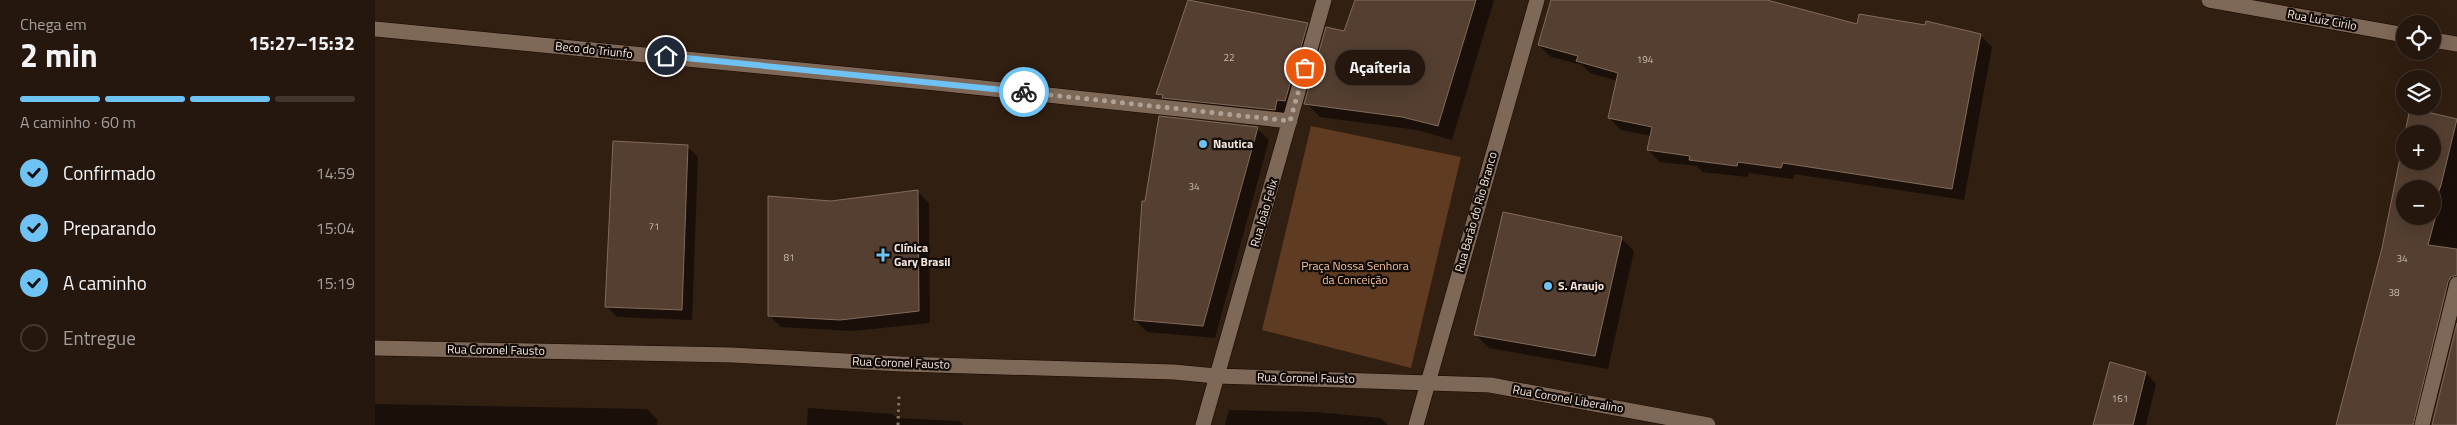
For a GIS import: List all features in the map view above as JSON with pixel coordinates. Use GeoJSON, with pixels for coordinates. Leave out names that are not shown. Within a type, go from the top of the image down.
{"type":"FeatureCollection","features":[{"type":"Feature","properties":{"kind":"street","name":"Rua João Felix"},"geometry":{"type":"LineString","coordinates":[[1203,425],[1324,0]]}},
{"type":"Feature","properties":{"kind":"street","name":"Rua Barão do Rio Branco"},"geometry":{"type":"LineString","coordinates":[[1416,425],[1537,0]]}},
{"type":"Feature","properties":{"kind":"street","name":"Rua Luiz Cirilo"},"geometry":{"type":"LineString","coordinates":[[2209,0],[2396,33]]}},
{"type":"Feature","properties":{"kind":"street","name":"Beco do Triunfo"},"geometry":{"type":"LineString","coordinates":[[375,29],[926,82],[1290,121]]}},
{"type":"Feature","properties":{"kind":"street"},"geometry":{"type":"LineString","coordinates":[[2441,41],[2457,44]]}},
{"type":"Feature","properties":{"kind":"street"},"geometry":{"type":"LineString","coordinates":[[2422,425],[2457,284]]}},
{"type":"Feature","properties":{"kind":"street","name":"Rua Coronel Fausto"},"geometry":{"type":"LineString","coordinates":[[375,348],[732,355],[919,364],[1174,372],[1216,376],[1427,381]]}},
{"type":"Feature","properties":{"kind":"street","name":"Rua Coronel Liberalino"},"geometry":{"type":"LineString","coordinates":[[1427,381],[1490,385],[1708,425]]}},
{"type":"Feature","properties":{"kind":"green space","name":"Praça Nossa Senhora da Conceição"},"geometry":{"type":"Polygon","coordinates":[[[1311,126],[1461,157],[1411,368],[1262,330],[1311,126]]]}},
{"type":"Feature","properties":{"kind":"building"},"geometry":{"type":"Polygon","coordinates":[[[1188,0],[1308,23],[1285,101],[1277,100],[1275,110],[1162,98],[1163,95],[1156,94],[1188,0]]]}},
{"type":"Feature","properties":{"kind":"building"},"geometry":{"type":"Polygon","coordinates":[[[1355,0],[1476,0],[1438,126],[1402,117],[1304,104],[1326,27],[1344,31],[1355,0]]]}},
{"type":"Feature","properties":{"kind":"building"},"geometry":{"type":"Polygon","coordinates":[[[1551,0],[1767,0],[1857,24],[1859,14],[1925,25],[1926,21],[1981,34],[1952,189],[1783,163],[1781,168],[1738,162],[1737,166],[1689,160],[1690,156],[1647,150],[1652,127],[1608,118],[1618,73],[1576,61],[1578,56],[1538,45],[1551,0]]]}},
{"type":"Feature","properties":{"kind":"building"},"geometry":{"type":"Polygon","coordinates":[[[2409,115],[2440,115],[2457,119],[2441,185],[2441,180],[2396,180],[2396,225],[2433,225],[2428,245],[2457,249],[2457,275],[2451,277],[2448,282],[2413,425],[2336,425],[2382,248],[2398,170],[2441,170],[2441,125],[2407,125],[2409,115]]]}},
{"type":"Feature","properties":{"kind":"building"},"geometry":{"type":"Polygon","coordinates":[[[1159,116],[1258,127],[1203,326],[1134,320],[1142,201],[1145,201],[1159,116]]]}},
{"type":"Feature","properties":{"kind":"building"},"geometry":{"type":"Polygon","coordinates":[[[613,141],[688,145],[682,310],[605,307],[613,141]]]}},
{"type":"Feature","properties":{"kind":"building"},"geometry":{"type":"Polygon","coordinates":[[[918,190],[919,311],[840,320],[768,316],[768,196],[831,201],[918,190]]]}},
{"type":"Feature","properties":{"kind":"building","name":"S. Araujo"},"geometry":{"type":"Polygon","coordinates":[[[1503,212],[1622,237],[1595,356],[1474,335],[1503,212]]]}},
{"type":"Feature","properties":{"kind":"building"},"geometry":{"type":"Polygon","coordinates":[[[2457,323],[2457,425],[2432,425],[2457,323]]]}},
{"type":"Feature","properties":{"kind":"building"},"geometry":{"type":"Polygon","coordinates":[[[2110,362],[2146,372],[2133,425],[2093,425],[2110,362]]]}},
{"type":"Feature","properties":{"kind":"way so far"},"geometry":{"type":"LineString","coordinates":[[1024,92],[1290,121],[1305,68]]}},
{"type":"Feature","properties":{"kind":"place","name":"Açaíteria"},"geometry":{"type":"Point","coordinates":[1305,68]}},
{"type":"Feature","properties":{"kind":"place","name":"Nautica"},"geometry":{"type":"Point","coordinates":[1203,144]}},
{"type":"Feature","properties":{"kind":"place","name":"Clínica Gary Brasil"},"geometry":{"type":"Point","coordinates":[883,255]}},
{"type":"Feature","properties":{"kind":"place","name":"S. Araujo"},"geometry":{"type":"Point","coordinates":[1548,286]}},
{"type":"Feature","properties":{"kind":"route"},"geometry":{"type":"LineString","coordinates":[[666,56],[1024,92]]}}]}
